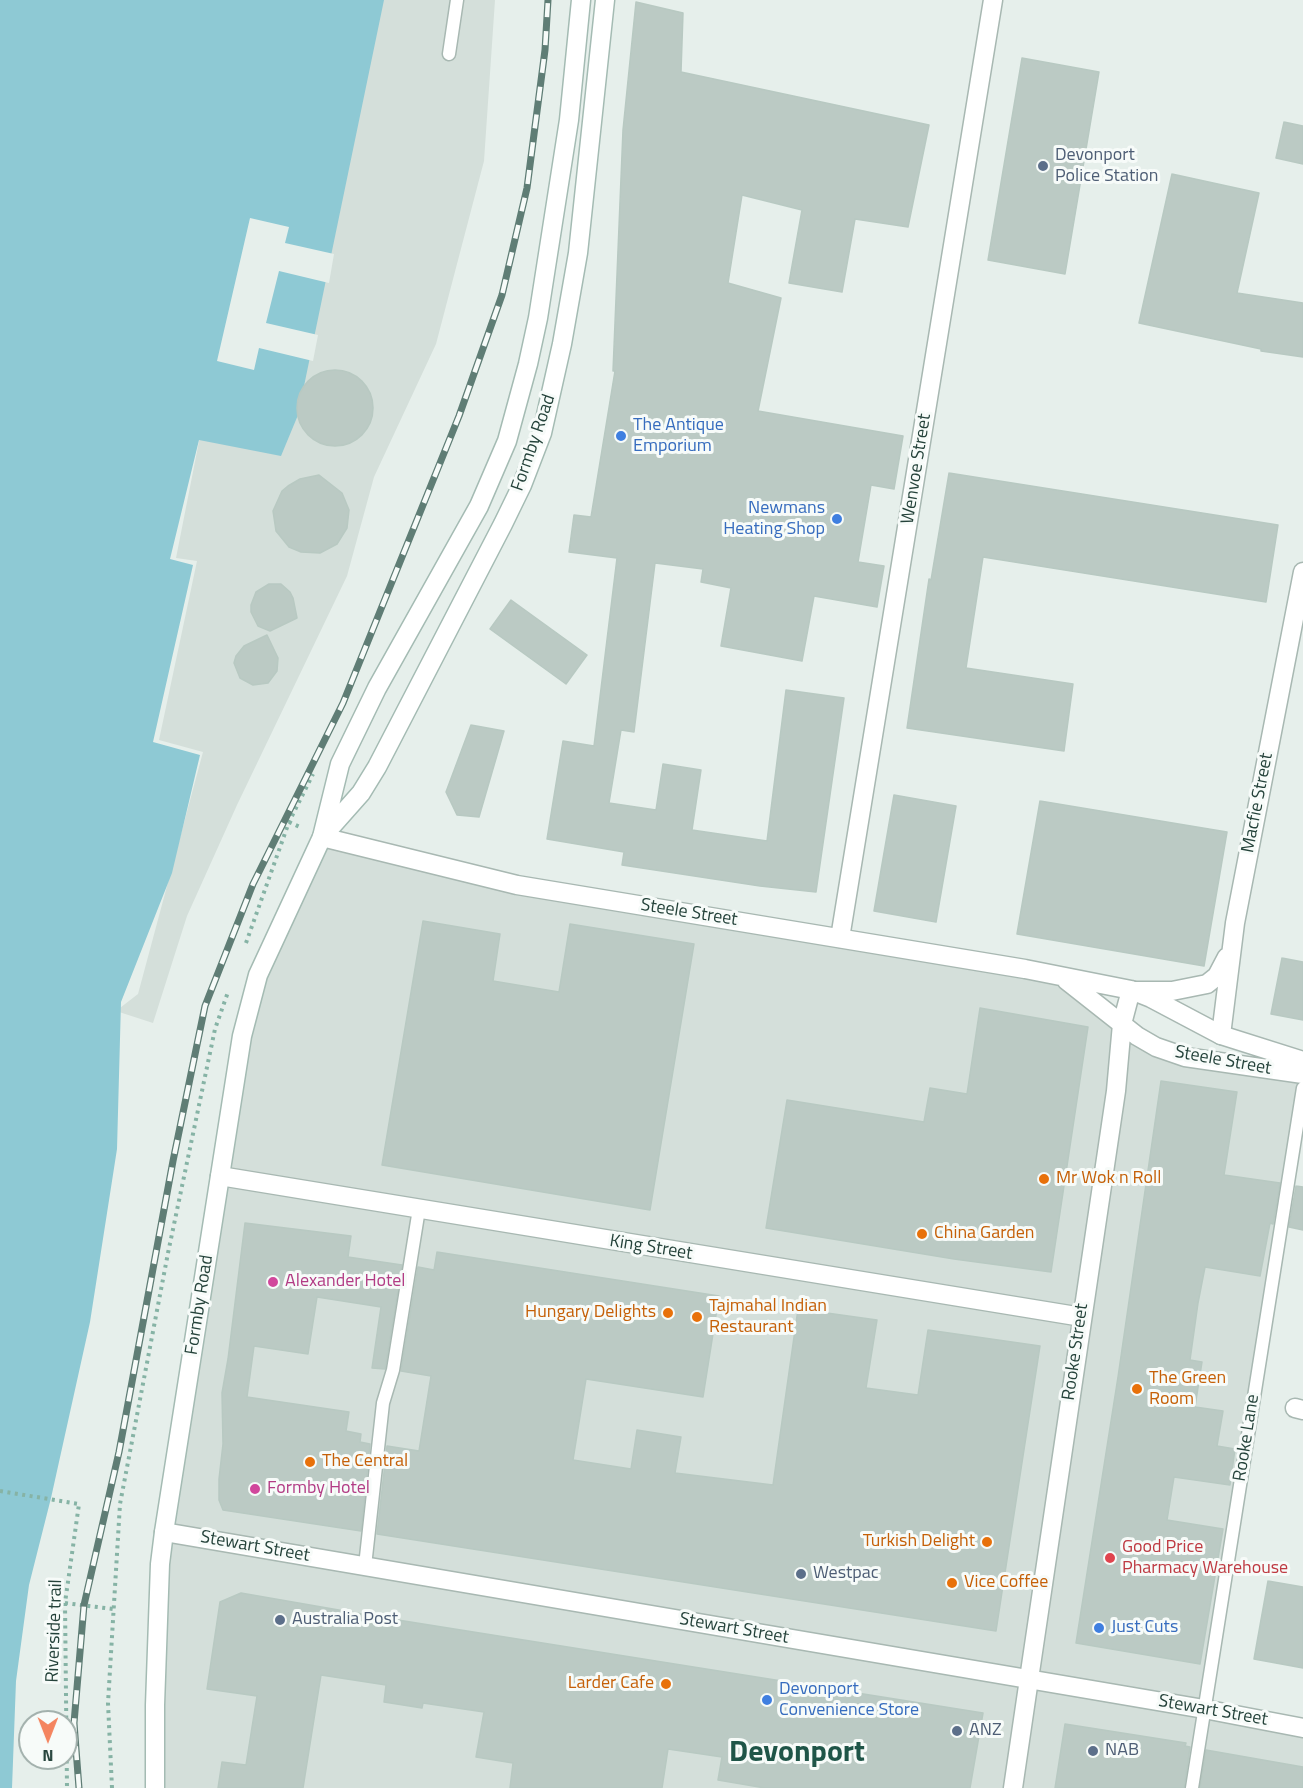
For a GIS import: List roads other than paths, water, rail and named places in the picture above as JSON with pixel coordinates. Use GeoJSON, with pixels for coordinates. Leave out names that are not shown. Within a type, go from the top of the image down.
{"type":"FeatureCollection","features":[{"type":"Feature","properties":{"kind":"street","name":"Formby Road"},"geometry":{"type":"LineString","coordinates":[[155,1788],[155,1705],[160,1564],[240,1045],[254,986],[283,918],[322,837],[340,764],[377,688],[479,506],[509,432],[528,364],[540,306],[569,120],[581,0]]}},
{"type":"Feature","properties":{"kind":"street","name":"Formby Road"},"geometry":{"type":"LineString","coordinates":[[322,837],[361,793],[377,767],[503,524],[522,485],[542,433],[562,344],[578,253],[604,0]]}},
{"type":"Feature","properties":{"kind":"street","name":"Wenvoe Street"},"geometry":{"type":"LineString","coordinates":[[840,938],[993,0]]}},
{"type":"Feature","properties":{"kind":"street","name":"Macfie Street"},"geometry":{"type":"LineString","coordinates":[[1221,1035],[1233,941],[1303,572]]}},
{"type":"Feature","properties":{"kind":"street","name":"Steele Street"},"geometry":{"type":"LineString","coordinates":[[322,837],[517,885],[1059,975],[1131,990],[1221,1035],[1303,1060]]}},
{"type":"Feature","properties":{"kind":"street"},"geometry":{"type":"LineString","coordinates":[[1131,990],[1172,991],[1207,984],[1221,969],[1233,941]]}},
{"type":"Feature","properties":{"kind":"street","name":"Steele Street"},"geometry":{"type":"LineString","coordinates":[[1059,975],[1156,1047],[1185,1057],[1303,1074]]}},
{"type":"Feature","properties":{"kind":"street","name":"Rooke Street"},"geometry":{"type":"LineString","coordinates":[[1013,1788],[1116,1090],[1122,1024],[1131,990]]}},
{"type":"Feature","properties":{"kind":"street","name":"King Street"},"geometry":{"type":"LineString","coordinates":[[220,1176],[1082,1317]]}},
{"type":"Feature","properties":{"kind":"street","name":"Stewart Street"},"geometry":{"type":"LineString","coordinates":[[164,1532],[1204,1709],[1303,1728]]}},
{"type":"Feature","properties":{"kind":"lane"},"geometry":{"type":"LineString","coordinates":[[449,54],[457,0]]}},
{"type":"Feature","properties":{"kind":"lane","name":"Rooke Lane"},"geometry":{"type":"LineString","coordinates":[[1192,1788],[1303,1088]]}},
{"type":"Feature","properties":{"kind":"lane"},"geometry":{"type":"LineString","coordinates":[[365,1566],[383,1403],[393,1370],[419,1209]]}},
{"type":"Feature","properties":{"kind":"water"},"geometry":{"type":"Polygon","coordinates":[[[0,0],[384,0],[298,415],[281,456],[199,440],[170,559],[193,565],[153,742],[200,755],[172,873],[121,1002],[117,1149],[90,1322],[29,1585],[16,1681],[12,1788],[0,1788],[0,0]]]}},
{"type":"Feature","properties":{"kind":"railway"},"geometry":{"type":"LineString","coordinates":[[79,1788],[74,1723],[84,1605],[119,1452],[173,1161],[205,1006],[253,884],[343,703],[459,416],[502,295],[527,188],[545,50],[548,0]]}},
{"type":"Feature","properties":{"kind":"place","name":"Devonport Police Station"},"geometry":{"type":"Point","coordinates":[1043,166]}},
{"type":"Feature","properties":{"kind":"place","name":"The Antique Emporium"},"geometry":{"type":"Point","coordinates":[621,436]}},
{"type":"Feature","properties":{"kind":"place","name":"Newmans Heating Shop"},"geometry":{"type":"Point","coordinates":[837,519]}},
{"type":"Feature","properties":{"kind":"place","name":"Mr Wok n Roll"},"geometry":{"type":"Point","coordinates":[1044,1179]}},
{"type":"Feature","properties":{"kind":"place","name":"China Garden"},"geometry":{"type":"Point","coordinates":[922,1234]}},
{"type":"Feature","properties":{"kind":"place","name":"Alexander Hotel"},"geometry":{"type":"Point","coordinates":[273,1282]}},
{"type":"Feature","properties":{"kind":"place","name":"Hungary Delights"},"geometry":{"type":"Point","coordinates":[668,1313]}},
{"type":"Feature","properties":{"kind":"place","name":"Tajmahal Indian Restaurant"},"geometry":{"type":"Point","coordinates":[697,1317]}},
{"type":"Feature","properties":{"kind":"place","name":"The Green Room"},"geometry":{"type":"Point","coordinates":[1137,1389]}},
{"type":"Feature","properties":{"kind":"place","name":"The Central"},"geometry":{"type":"Point","coordinates":[310,1462]}},
{"type":"Feature","properties":{"kind":"place","name":"Formby Hotel"},"geometry":{"type":"Point","coordinates":[255,1489]}},
{"type":"Feature","properties":{"kind":"place","name":"Turkish Delight"},"geometry":{"type":"Point","coordinates":[987,1542]}},
{"type":"Feature","properties":{"kind":"place","name":"Good Price Pharmacy Warehouse"},"geometry":{"type":"Point","coordinates":[1110,1558]}},
{"type":"Feature","properties":{"kind":"place","name":"Westpac"},"geometry":{"type":"Point","coordinates":[801,1574]}},
{"type":"Feature","properties":{"kind":"place","name":"Vice Coffee"},"geometry":{"type":"Point","coordinates":[952,1583]}},
{"type":"Feature","properties":{"kind":"place","name":"Australia Post"},"geometry":{"type":"Point","coordinates":[280,1620]}},
{"type":"Feature","properties":{"kind":"place","name":"Just Cuts"},"geometry":{"type":"Point","coordinates":[1099,1628]}},
{"type":"Feature","properties":{"kind":"place","name":"Larder Cafe"},"geometry":{"type":"Point","coordinates":[666,1684]}},
{"type":"Feature","properties":{"kind":"place","name":"Devonport Convenience Store"},"geometry":{"type":"Point","coordinates":[767,1700]}},
{"type":"Feature","properties":{"kind":"place","name":"ANZ"},"geometry":{"type":"Point","coordinates":[957,1731]}},
{"type":"Feature","properties":{"kind":"place","name":"NAB"},"geometry":{"type":"Point","coordinates":[1093,1751]}},
{"type":"Feature","properties":{"kind":"district","name":"Devonport"},"geometry":{"type":"Point","coordinates":[797,1754]}}]}
